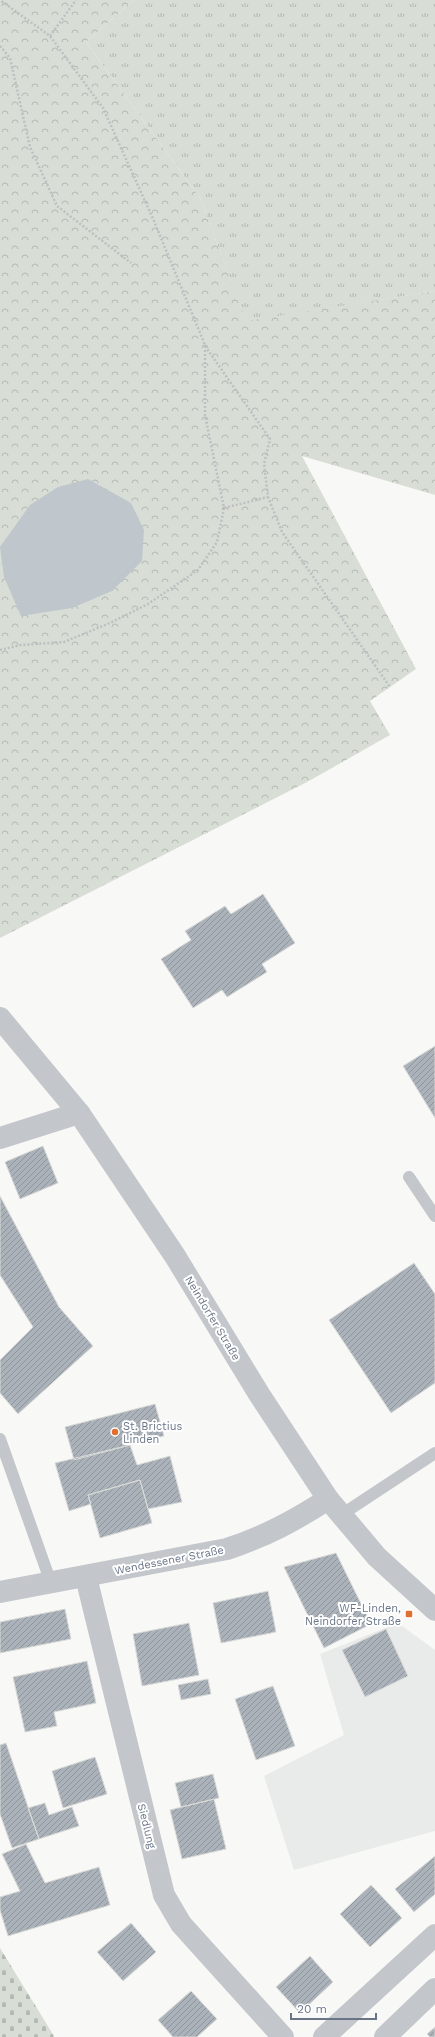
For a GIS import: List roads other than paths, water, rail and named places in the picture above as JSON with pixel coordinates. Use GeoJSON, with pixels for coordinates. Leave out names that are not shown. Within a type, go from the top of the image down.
{"type":"FeatureCollection","features":[{"type":"Feature","properties":{"kind":"street","name":"Neindorfer Straße"},"geometry":{"type":"LineString","coordinates":[[0,1018],[79,1113],[175,1256],[259,1394],[334,1507],[377,1557],[435,1610]]}},
{"type":"Feature","properties":{"kind":"street"},"geometry":{"type":"LineString","coordinates":[[0,1138],[79,1113]]}},
{"type":"Feature","properties":{"kind":"street","name":"Wendessener Straße"},"geometry":{"type":"LineString","coordinates":[[0,1592],[86,1577],[228,1548],[257,1539],[294,1521],[334,1507]]}},
{"type":"Feature","properties":{"kind":"street","name":"Siedlung"},"geometry":{"type":"LineString","coordinates":[[86,1577],[164,1895],[180,1924],[283,2037]]}},
{"type":"Feature","properties":{"kind":"street"},"geometry":{"type":"LineString","coordinates":[[324,2037],[435,1935]]}},
{"type":"Feature","properties":{"kind":"street"},"geometry":{"type":"LineString","coordinates":[[385,2037],[435,1989]]}},
{"type":"Feature","properties":{"kind":"lane"},"geometry":{"type":"LineString","coordinates":[[409,1177],[435,1216]]}},
{"type":"Feature","properties":{"kind":"lane"},"geometry":{"type":"LineString","coordinates":[[0,1439],[51,1583]]}},
{"type":"Feature","properties":{"kind":"lane"},"geometry":{"type":"LineString","coordinates":[[334,1507],[435,1453]]}},
{"type":"Feature","properties":{"kind":"place","name":"St. Brictius Linden"},"geometry":{"type":"Point","coordinates":[115,1432]}},
{"type":"Feature","properties":{"kind":"place","name":"WF-Linden, Neindorfer Straße"},"geometry":{"type":"Point","coordinates":[409,1614]}}]}
